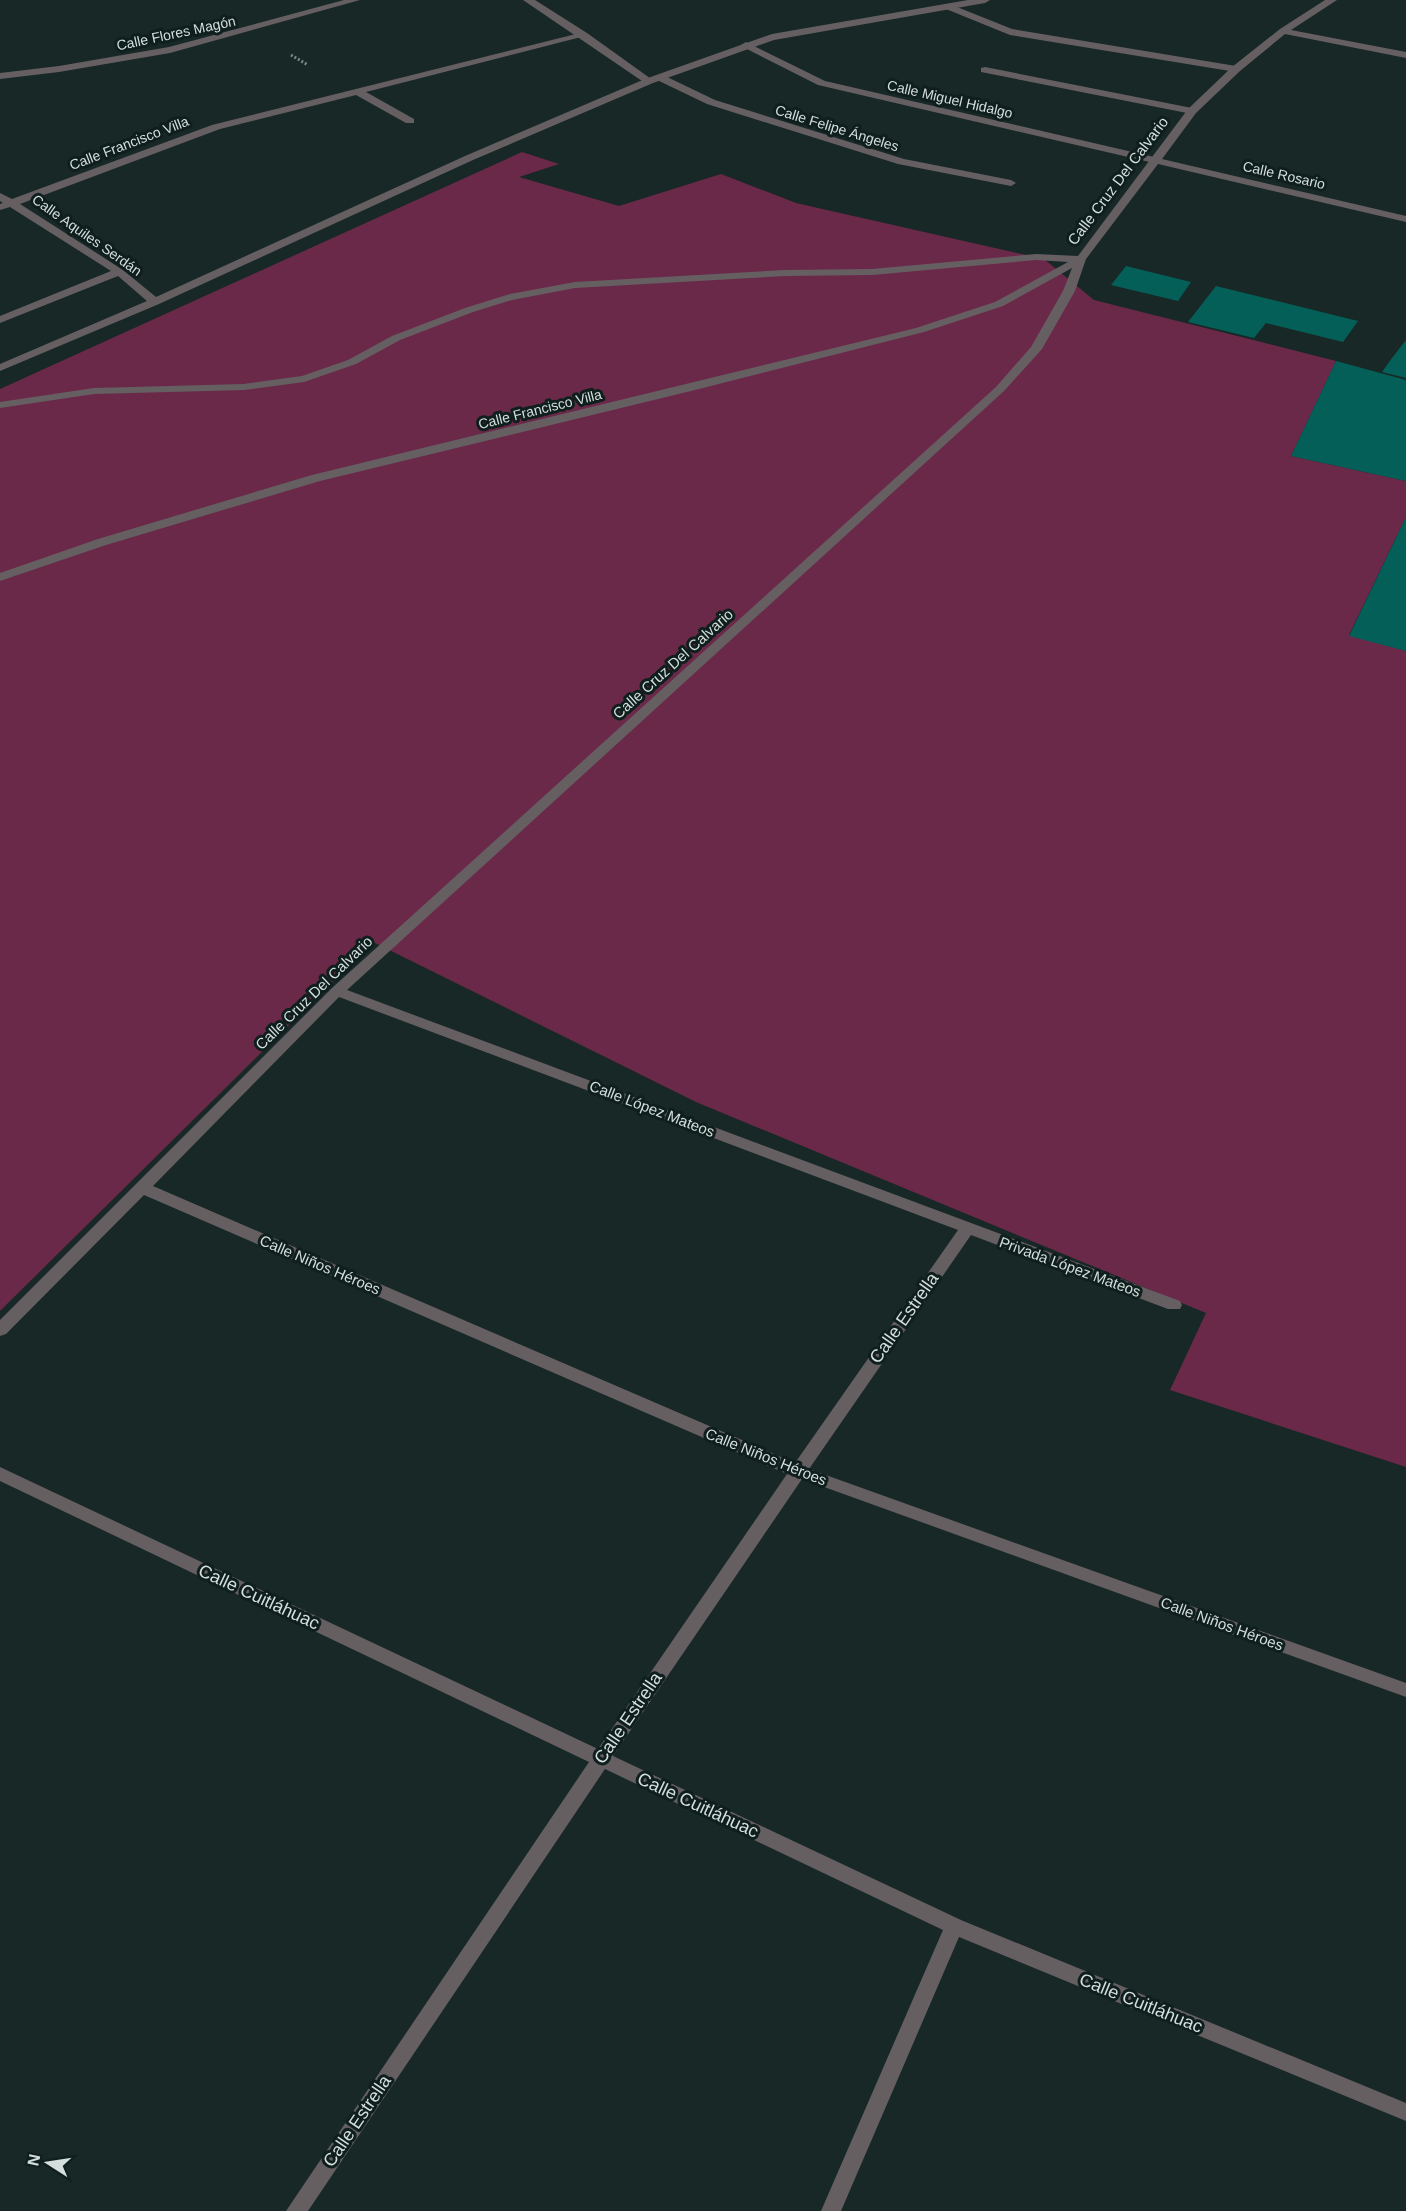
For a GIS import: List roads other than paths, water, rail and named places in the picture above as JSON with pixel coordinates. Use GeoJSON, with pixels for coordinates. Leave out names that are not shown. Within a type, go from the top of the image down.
{"type":"FeatureCollection","features":[{"type":"Feature","properties":{"kind":"street","name":"Calle Flores Magón"},"geometry":{"type":"LineString","coordinates":[[0,76],[59,69],[170,50],[355,0]]}},
{"type":"Feature","properties":{"kind":"street"},"geometry":{"type":"LineString","coordinates":[[528,0],[584,35],[649,81]]}},
{"type":"Feature","properties":{"kind":"street"},"geometry":{"type":"LineString","coordinates":[[0,368],[155,302],[468,158],[649,81],[746,45],[807,30],[985,0]]}},
{"type":"Feature","properties":{"kind":"street","name":"Calle Cruz Del Calvario"},"geometry":{"type":"LineString","coordinates":[[0,1330],[338,991],[1000,389],[1036,349],[1069,291],[1081,259],[1192,111],[1236,69],[1283,31],[1332,0]]}},
{"type":"Feature","properties":{"kind":"street"},"geometry":{"type":"LineString","coordinates":[[949,7],[1010,32],[1236,69]]}},
{"type":"Feature","properties":{"kind":"street"},"geometry":{"type":"LineString","coordinates":[[1283,31],[1406,55]]}},
{"type":"Feature","properties":{"kind":"street","name":"Calle Francisco Villa"},"geometry":{"type":"LineString","coordinates":[[0,207],[168,142],[584,35]]}},
{"type":"Feature","properties":{"kind":"street","name":"Calle Miguel Hidalgo"},"geometry":{"type":"LineString","coordinates":[[746,45],[822,83],[1154,160]]}},
{"type":"Feature","properties":{"kind":"street"},"geometry":{"type":"LineString","coordinates":[[985,70],[1192,111]]}},
{"type":"Feature","properties":{"kind":"street","name":"Calle Felipe Ángeles"},"geometry":{"type":"LineString","coordinates":[[661,78],[711,102],[902,162],[1011,183]]}},
{"type":"Feature","properties":{"kind":"street"},"geometry":{"type":"LineString","coordinates":[[360,93],[410,121]]}},
{"type":"Feature","properties":{"kind":"street","name":"Calle Rosario"},"geometry":{"type":"LineString","coordinates":[[1154,160],[1406,219]]}},
{"type":"Feature","properties":{"kind":"street","name":"Calle Aquiles Serdán"},"geometry":{"type":"LineString","coordinates":[[0,196],[14,202],[119,272],[155,302]]}},
{"type":"Feature","properties":{"kind":"street"},"geometry":{"type":"LineString","coordinates":[[0,405],[94,391],[244,387],[304,379],[352,362],[396,338],[469,310],[510,297],[575,285],[785,273],[872,272],[1036,257],[1081,259]]}},
{"type":"Feature","properties":{"kind":"street","name":"Calle Francisco Villa"},"geometry":{"type":"LineString","coordinates":[[0,577],[102,542],[316,478],[683,390],[920,330],[999,304],[1081,259]]}},
{"type":"Feature","properties":{"kind":"street"},"geometry":{"type":"LineString","coordinates":[[0,320],[119,272]]}},
{"type":"Feature","properties":{"kind":"street","name":"Calle López Mateos"},"geometry":{"type":"LineString","coordinates":[[338,991],[967,1229]]}},
{"type":"Feature","properties":{"kind":"street","name":"Calle Niños Héroes"},"geometry":{"type":"LineString","coordinates":[[141,1187],[797,1471],[1406,1690]]}},
{"type":"Feature","properties":{"kind":"street","name":"Privada López Mateos"},"geometry":{"type":"LineString","coordinates":[[967,1229],[1174,1305]]}},
{"type":"Feature","properties":{"kind":"street","name":"Calle Estrella"},"geometry":{"type":"LineString","coordinates":[[296,2211],[600,1759],[797,1471],[967,1229]]}},
{"type":"Feature","properties":{"kind":"street","name":"Calle Cuitláhuac"},"geometry":{"type":"LineString","coordinates":[[0,1474],[954,1926],[1406,2112]]}},
{"type":"Feature","properties":{"kind":"street"},"geometry":{"type":"LineString","coordinates":[[831,2211],[954,1926]]}}]}
